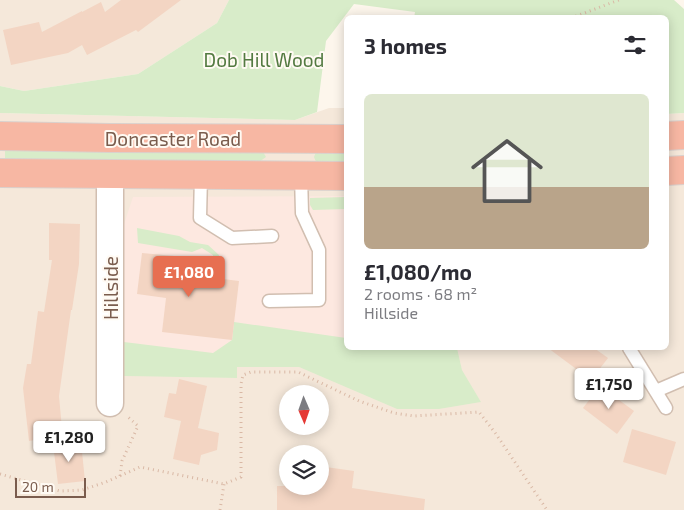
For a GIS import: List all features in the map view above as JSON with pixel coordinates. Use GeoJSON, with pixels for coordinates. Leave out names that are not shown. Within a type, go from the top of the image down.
{"type":"FeatureCollection","features":[{"type":"Feature","properties":{"kind":"highway"},"geometry":{"type":"LineString","coordinates":[[669,136],[684,135]]}},
{"type":"Feature","properties":{"kind":"highway","name":"Doncaster Road"},"geometry":{"type":"LineString","coordinates":[[0,136],[344,139]]}},
{"type":"Feature","properties":{"kind":"highway"},"geometry":{"type":"LineString","coordinates":[[288,139],[295,175]]}},
{"type":"Feature","properties":{"kind":"highway"},"geometry":{"type":"LineString","coordinates":[[669,171],[684,170]]}},
{"type":"Feature","properties":{"kind":"highway","name":"Doncaster Road"},"geometry":{"type":"LineString","coordinates":[[0,173],[344,176]]}},
{"type":"Feature","properties":{"kind":"street","name":"Hillside"},"geometry":{"type":"LineString","coordinates":[[110,174],[110,403]]}},
{"type":"Feature","properties":{"kind":"lane"},"geometry":{"type":"LineString","coordinates":[[201,175],[200,218],[232,238],[272,236]]}},
{"type":"Feature","properties":{"kind":"lane"},"geometry":{"type":"LineString","coordinates":[[269,301],[319,300],[319,250],[302,213],[295,175]]}},
{"type":"Feature","properties":{"kind":"lane"},"geometry":{"type":"LineString","coordinates":[[630,350],[666,408]]}},
{"type":"Feature","properties":{"kind":"lane"},"geometry":{"type":"LineString","coordinates":[[656,391],[684,379]]}},
{"type":"Feature","properties":{"kind":"path"},"geometry":{"type":"LineString","coordinates":[[579,15],[619,0]]}},
{"type":"Feature","properties":{"kind":"path"},"geometry":{"type":"LineString","coordinates":[[0,474],[60,491],[82,490],[140,467],[224,484],[241,477],[242,375],[251,372],[298,372],[359,401],[394,413],[414,416],[479,412],[547,510]]}},
{"type":"Feature","properties":{"kind":"path"},"geometry":{"type":"LineString","coordinates":[[120,476],[122,461],[134,435]]}},
{"type":"Feature","properties":{"kind":"path"},"geometry":{"type":"LineString","coordinates":[[220,510],[224,484]]}},
{"type":"Feature","properties":{"kind":"shaded area"},"geometry":{"type":"Polygon","coordinates":[[[0,0],[229,0],[217,23],[138,74],[24,91],[0,86],[0,0]]]}},
{"type":"Feature","properties":{"kind":"shaded area"},"geometry":{"type":"Polygon","coordinates":[[[329,108],[344,108],[344,350],[669,350],[669,114],[684,113],[684,510],[0,510],[0,113],[295,120],[329,108]]]}},
{"type":"Feature","properties":{"kind":"shaded area"},"geometry":{"type":"Polygon","coordinates":[[[344,196],[344,350],[457,350],[462,370],[481,402],[439,409],[397,409],[299,367],[237,367],[237,378],[124,376],[124,224],[133,197],[344,196]]]}},
{"type":"Feature","properties":{"kind":"green space","name":"Dob Hill Wood"},"geometry":{"type":"Polygon","coordinates":[[[229,0],[674,0],[684,9],[684,113],[669,114],[669,15],[414,15],[415,12],[354,4],[326,41],[317,112],[295,120],[0,113],[0,86],[24,91],[138,74],[217,23],[229,0]]]}},
{"type":"Feature","properties":{"kind":"green space"},"geometry":{"type":"Polygon","coordinates":[[[5,148],[262,150],[266,157],[259,162],[5,160],[5,148]]]}},
{"type":"Feature","properties":{"kind":"green space"},"geometry":{"type":"Polygon","coordinates":[[[316,152],[344,153],[344,162],[316,162],[314,157],[316,152]]]}},
{"type":"Feature","properties":{"kind":"green space"},"geometry":{"type":"Polygon","coordinates":[[[344,197],[344,209],[313,210],[310,205],[310,198],[344,197]]]}},
{"type":"Feature","properties":{"kind":"green space"},"geometry":{"type":"Polygon","coordinates":[[[137,228],[179,236],[190,242],[208,245],[219,255],[219,266],[213,266],[213,255],[202,248],[192,252],[138,243],[137,228]]]}},
{"type":"Feature","properties":{"kind":"green space"},"geometry":{"type":"Polygon","coordinates":[[[234,322],[344,338],[344,350],[457,350],[462,370],[481,402],[439,409],[397,409],[299,367],[237,367],[237,378],[124,376],[124,342],[213,353],[232,340],[234,322]]]}},
{"type":"Feature","properties":{"kind":"building"},"geometry":{"type":"Polygon","coordinates":[[[121,0],[181,0],[138,32],[136,30],[87,55],[82,45],[68,53],[11,65],[3,30],[39,22],[42,32],[101,2],[105,12],[121,0]]]}},
{"type":"Feature","properties":{"kind":"building"},"geometry":{"type":"Polygon","coordinates":[[[49,223],[80,224],[79,264],[59,396],[63,440],[35,442],[35,440],[29,441],[23,388],[27,364],[31,364],[38,311],[44,312],[52,260],[49,260],[49,223]]]}},
{"type":"Feature","properties":{"kind":"building"},"geometry":{"type":"Polygon","coordinates":[[[142,253],[185,257],[183,274],[239,281],[232,340],[162,332],[166,298],[137,294],[142,253]]]}},
{"type":"Feature","properties":{"kind":"building"},"geometry":{"type":"Polygon","coordinates":[[[551,350],[597,350],[608,358],[591,380],[551,350]]]}},
{"type":"Feature","properties":{"kind":"building"},"geometry":{"type":"Polygon","coordinates":[[[179,379],[207,386],[198,428],[219,433],[217,450],[201,455],[199,465],[173,459],[181,421],[164,417],[169,393],[176,394],[179,379]]]}},
{"type":"Feature","properties":{"kind":"building"},"geometry":{"type":"Polygon","coordinates":[[[600,386],[634,411],[617,434],[583,408],[600,386]]]}},
{"type":"Feature","properties":{"kind":"building"},"geometry":{"type":"Polygon","coordinates":[[[632,429],[676,442],[666,475],[623,462],[632,429]]]}},
{"type":"Feature","properties":{"kind":"building"},"geometry":{"type":"Polygon","coordinates":[[[81,442],[85,481],[58,484],[53,444],[81,442]]]}},
{"type":"Feature","properties":{"kind":"building"},"geometry":{"type":"Polygon","coordinates":[[[329,467],[354,471],[352,488],[425,499],[424,510],[277,510],[277,486],[279,486],[279,495],[329,495],[329,467]]]}}]}
